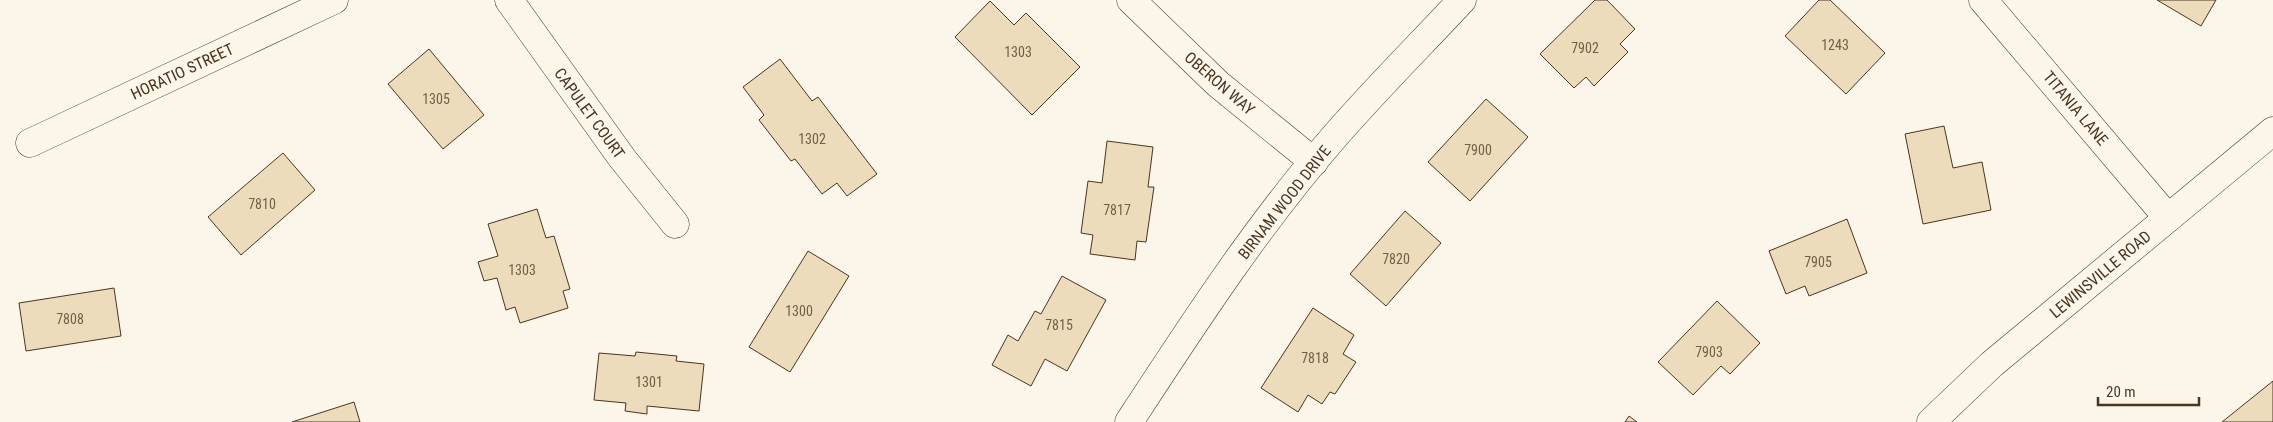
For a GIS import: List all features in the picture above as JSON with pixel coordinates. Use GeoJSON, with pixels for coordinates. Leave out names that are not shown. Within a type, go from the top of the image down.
{"type":"FeatureCollection","features":[{"type":"Feature","properties":{"kind":"street","name":"HORATIO STREET"},"geometry":{"type":"LineString","coordinates":[[30,143],[334,0]]}},
{"type":"Feature","properties":{"kind":"street","name":"CAPULET COURT"},"geometry":{"type":"LineString","coordinates":[[509,0],[622,158],[675,224]]}},
{"type":"Feature","properties":{"kind":"street","name":"OBERON WAY"},"geometry":{"type":"LineString","coordinates":[[1131,0],[1218,84],[1314,162]]}},
{"type":"Feature","properties":{"kind":"street","name":"BIRNAM WOOD DRIVE"},"geometry":{"type":"LineString","coordinates":[[1129,422],[1182,339],[1314,162],[1335,136],[1462,0]]}},
{"type":"Feature","properties":{"kind":"street","name":"TITANIA LANE"},"geometry":{"type":"LineString","coordinates":[[1984,0],[2168,218]]}},
{"type":"Feature","properties":{"kind":"street","name":"LEWINSVILLE ROAD"},"geometry":{"type":"LineString","coordinates":[[1931,422],[1992,364],[2273,132]]}},
{"type":"Feature","properties":{"kind":"building"},"geometry":{"type":"Polygon","coordinates":[[[1595,0],[1607,0],[1635,29],[1620,44],[1628,52],[1594,86],[1586,77],[1574,88],[1540,54],[1595,0]]]}},
{"type":"Feature","properties":{"kind":"building"},"geometry":{"type":"Polygon","coordinates":[[[1819,0],[1830,0],[1885,53],[1846,94],[1785,36],[1819,0]]]}},
{"type":"Feature","properties":{"kind":"building"},"geometry":{"type":"Polygon","coordinates":[[[2157,0],[2216,0],[2201,26],[2157,0]]]}},
{"type":"Feature","properties":{"kind":"building"},"geometry":{"type":"Polygon","coordinates":[[[990,1],[1014,25],[1026,13],[1080,67],[1032,115],[955,37],[990,1]]]}},
{"type":"Feature","properties":{"kind":"building"},"geometry":{"type":"Polygon","coordinates":[[[429,49],[484,115],[443,149],[388,84],[429,49]]]}},
{"type":"Feature","properties":{"kind":"building"},"geometry":{"type":"Polygon","coordinates":[[[780,59],[812,101],[818,97],[877,174],[847,196],[837,183],[822,194],[795,159],[791,161],[759,120],[764,115],[743,87],[780,59]]]}},
{"type":"Feature","properties":{"kind":"building"},"geometry":{"type":"Polygon","coordinates":[[[1486,99],[1528,137],[1470,201],[1428,162],[1486,99]]]}},
{"type":"Feature","properties":{"kind":"building"},"geometry":{"type":"Polygon","coordinates":[[[1944,126],[1953,168],[1982,162],[1991,210],[1923,224],[1905,134],[1944,126]]]}},
{"type":"Feature","properties":{"kind":"building"},"geometry":{"type":"Polygon","coordinates":[[[1107,141],[1153,147],[1148,187],[1154,187],[1146,242],[1137,241],[1135,260],[1090,254],[1093,235],[1081,233],[1088,181],[1102,183],[1107,141]]]}},
{"type":"Feature","properties":{"kind":"building"},"geometry":{"type":"Polygon","coordinates":[[[283,153],[315,190],[241,255],[208,217],[283,153]]]}},
{"type":"Feature","properties":{"kind":"building"},"geometry":{"type":"Polygon","coordinates":[[[537,209],[546,238],[554,236],[570,289],[563,291],[568,308],[520,323],[515,307],[506,310],[497,278],[484,281],[478,262],[498,256],[488,224],[537,209]]]}},
{"type":"Feature","properties":{"kind":"building"},"geometry":{"type":"Polygon","coordinates":[[[1405,211],[1441,243],[1386,306],[1350,274],[1405,211]]]}},
{"type":"Feature","properties":{"kind":"building"},"geometry":{"type":"Polygon","coordinates":[[[1847,219],[1867,273],[1809,296],[1805,286],[1786,294],[1769,251],[1847,219]]]}},
{"type":"Feature","properties":{"kind":"building"},"geometry":{"type":"Polygon","coordinates":[[[808,251],[849,276],[790,372],[749,347],[808,251]]]}},
{"type":"Feature","properties":{"kind":"building"},"geometry":{"type":"Polygon","coordinates":[[[1062,276],[1106,300],[1067,371],[1045,359],[1031,386],[992,365],[1008,335],[1018,341],[1035,311],[1041,314],[1062,276]]]}},
{"type":"Feature","properties":{"kind":"building"},"geometry":{"type":"Polygon","coordinates":[[[114,288],[121,336],[26,351],[19,303],[114,288]]]}},
{"type":"Feature","properties":{"kind":"building"},"geometry":{"type":"Polygon","coordinates":[[[1717,301],[1760,343],[1730,374],[1721,366],[1693,395],[1658,362],[1717,301]]]}},
{"type":"Feature","properties":{"kind":"building"},"geometry":{"type":"Polygon","coordinates":[[[1313,308],[1354,335],[1343,354],[1356,362],[1335,394],[1330,392],[1322,404],[1308,395],[1298,412],[1261,388],[1313,308]]]}},
{"type":"Feature","properties":{"kind":"building"},"geometry":{"type":"Polygon","coordinates":[[[636,352],[677,356],[676,361],[704,364],[699,411],[647,406],[647,414],[625,411],[626,403],[594,400],[599,353],[635,356],[636,352]]]}},
{"type":"Feature","properties":{"kind":"building"},"geometry":{"type":"Polygon","coordinates":[[[2273,381],[2273,422],[2222,422],[2273,381]]]}},
{"type":"Feature","properties":{"kind":"building"},"geometry":{"type":"Polygon","coordinates":[[[354,402],[360,422],[292,422],[354,402]]]}},
{"type":"Feature","properties":{"kind":"building"},"geometry":{"type":"Polygon","coordinates":[[[1629,416],[1637,422],[1625,422],[1629,416]]]}}]}
